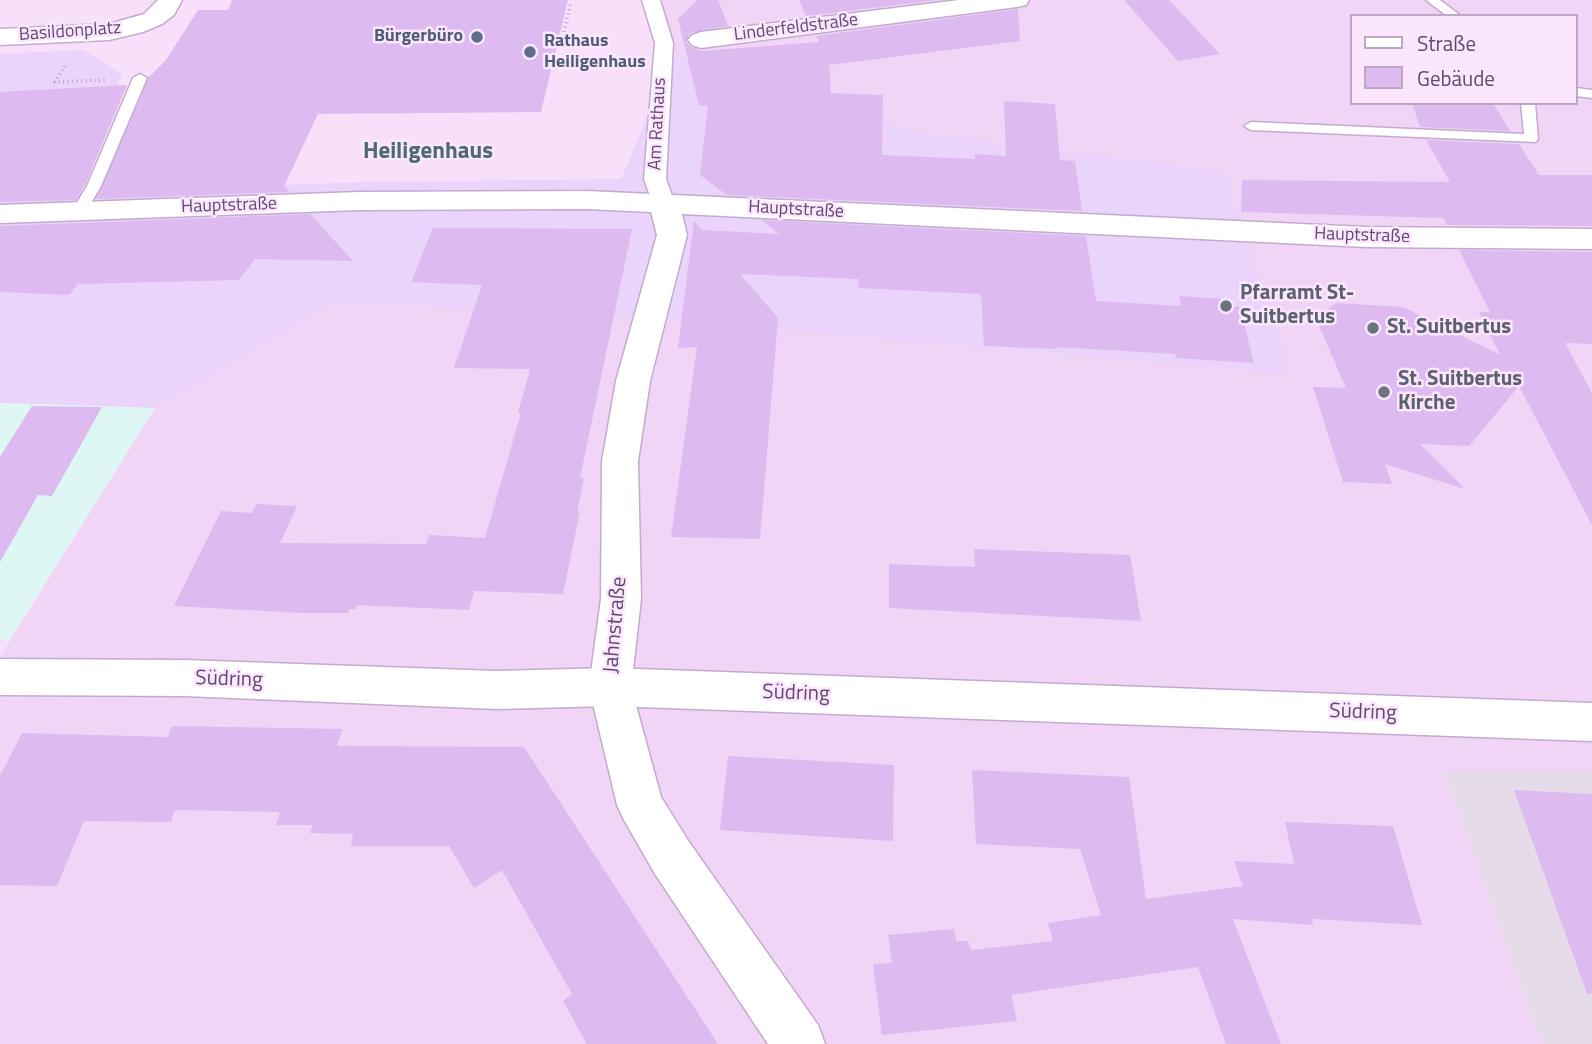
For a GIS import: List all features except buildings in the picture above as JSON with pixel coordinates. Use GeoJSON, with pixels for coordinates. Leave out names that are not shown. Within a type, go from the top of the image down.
{"type":"FeatureCollection","features":[{"type":"Feature","properties":{"kind":"street","name":"Basildonplatz"},"geometry":{"type":"LineString","coordinates":[[0,37],[75,28],[109,32],[134,27],[153,19],[165,9],[170,0]]}},
{"type":"Feature","properties":{"kind":"street","name":"Am Rathaus"},"geometry":{"type":"LineString","coordinates":[[651,0],[664,43],[655,179],[664,204]]}},
{"type":"Feature","properties":{"kind":"street","name":"Linderfeldstraße"},"geometry":{"type":"LineString","coordinates":[[701,40],[1017,0]]}},
{"type":"Feature","properties":{"kind":"street"},"geometry":{"type":"LineString","coordinates":[[664,43],[701,40]]}},
{"type":"Feature","properties":{"kind":"street","name":"Hauptstraße"},"geometry":{"type":"LineString","coordinates":[[0,214],[359,201],[587,200],[1366,237],[1516,241],[1592,239]]}},
{"type":"Feature","properties":{"kind":"street","name":"Jahnstraße"},"geometry":{"type":"LineString","coordinates":[[664,204],[672,235],[633,381],[620,461],[621,599],[610,687],[640,805],[672,858],[799,1044]]}},
{"type":"Feature","properties":{"kind":"street","name":"Südring"},"geometry":{"type":"LineString","coordinates":[[0,677],[184,678],[497,690],[610,687],[1592,722]]}},
{"type":"Feature","properties":{"kind":"lane"},"geometry":{"type":"LineString","coordinates":[[1432,0],[1452,14]]}},
{"type":"Feature","properties":{"kind":"lane"},"geometry":{"type":"LineString","coordinates":[[79,212],[94,186],[140,78]]}},
{"type":"Feature","properties":{"kind":"lane"},"geometry":{"type":"LineString","coordinates":[[1251,125],[1531,139],[1528,105]]}},
{"type":"Feature","properties":{"kind":"path"},"geometry":{"type":"LineString","coordinates":[[564,32],[571,2]]}},
{"type":"Feature","properties":{"kind":"shaded area"},"geometry":{"type":"Polygon","coordinates":[[[645,0],[1592,0],[1592,771],[1444,771],[1542,1044],[0,1044],[0,657],[155,408],[334,302],[638,317],[1223,171],[912,131],[775,65],[671,60],[645,0]]]}},
{"type":"Feature","properties":{"kind":"shaded area"},"geometry":{"type":"Polygon","coordinates":[[[83,50],[122,74],[66,192],[368,182],[618,179],[622,177],[671,60],[775,65],[912,131],[1223,171],[1291,374],[638,317],[334,302],[155,408],[0,403],[0,54],[83,50]]]}},
{"type":"Feature","properties":{"kind":"shaded area"},"geometry":{"type":"Polygon","coordinates":[[[0,403],[155,408],[9,641],[0,640],[0,403]]]}},
{"type":"Feature","properties":{"kind":"shaded area"},"geometry":{"type":"Polygon","coordinates":[[[1444,771],[1592,771],[1592,1044],[1542,1044],[1444,771]]]}},
{"type":"Feature","properties":{"kind":"place","name":"Bürgerbüro"},"geometry":{"type":"Point","coordinates":[477,37]}},
{"type":"Feature","properties":{"kind":"place","name":"Rathaus Heiligenhaus"},"geometry":{"type":"Point","coordinates":[530,52]}},
{"type":"Feature","properties":{"kind":"place","name":"Pfarramt St- Suitbertus"},"geometry":{"type":"Point","coordinates":[1226,306]}},
{"type":"Feature","properties":{"kind":"place","name":"St. Suitbertus"},"geometry":{"type":"Point","coordinates":[1373,328]}},
{"type":"Feature","properties":{"kind":"place","name":"St. Suitbertus Kirche"},"geometry":{"type":"Point","coordinates":[1384,392]}},
{"type":"Feature","properties":{"kind":"district","name":"Heiligenhaus"},"geometry":{"type":"Point","coordinates":[428,152]}}]}
